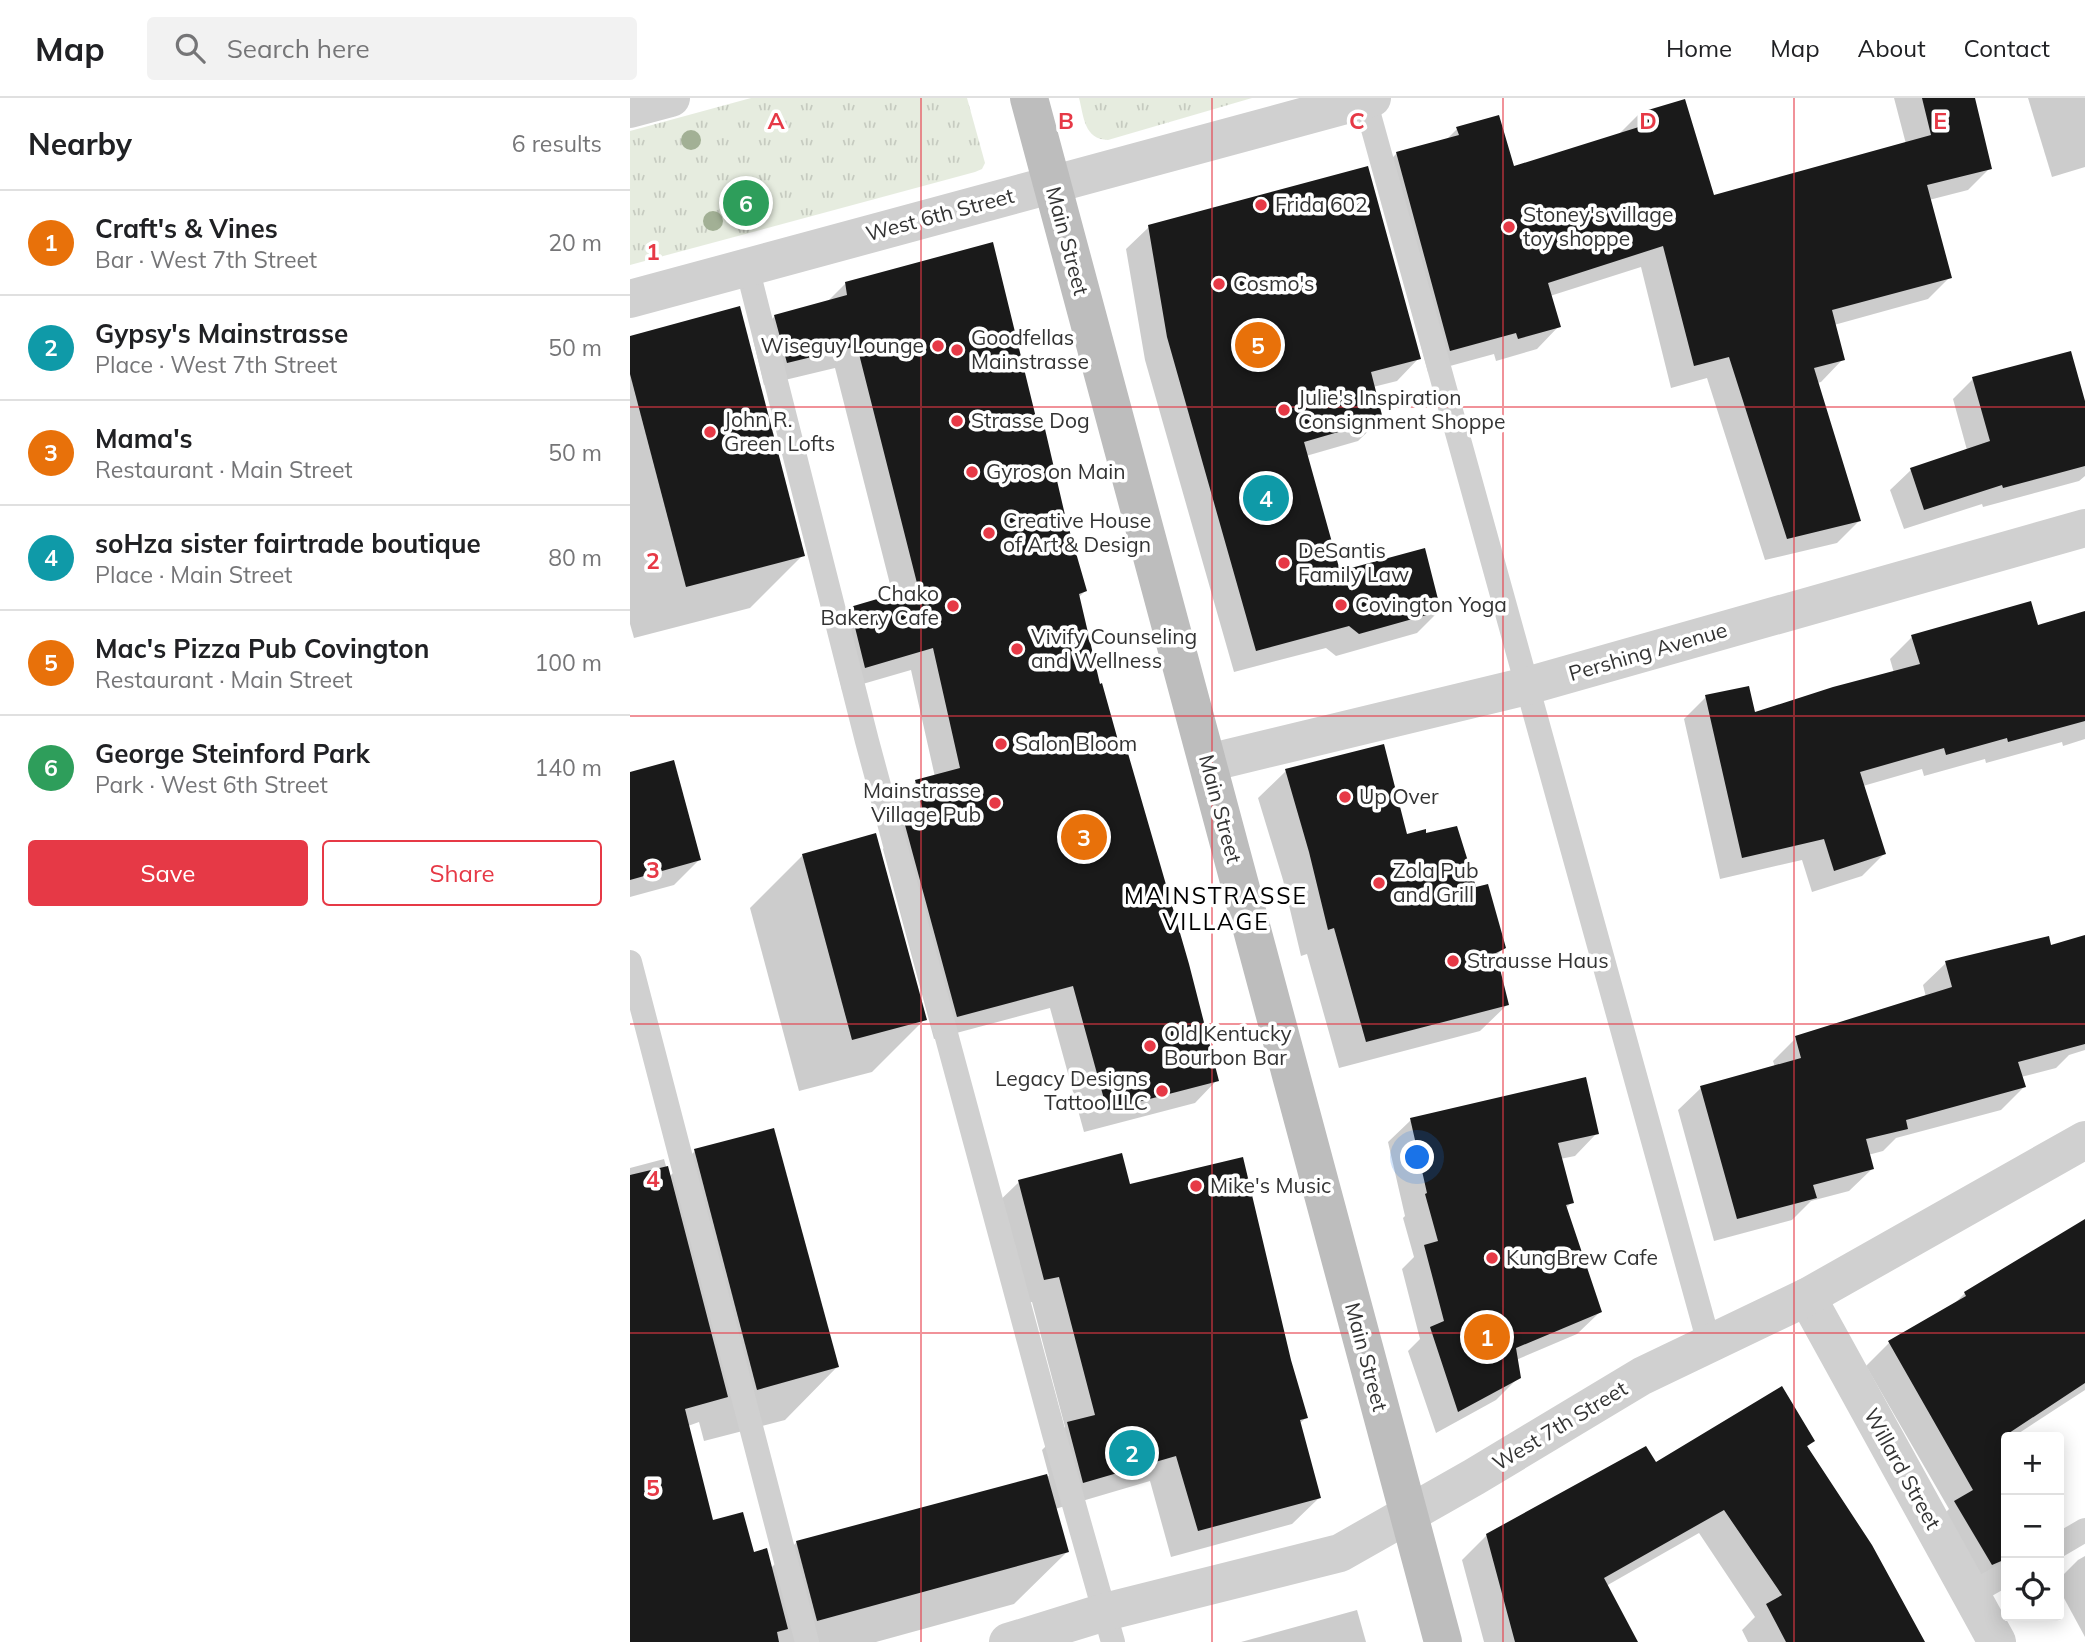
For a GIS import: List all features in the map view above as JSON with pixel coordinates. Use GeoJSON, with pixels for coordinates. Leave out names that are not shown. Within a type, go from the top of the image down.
{"type":"FeatureCollection","features":[{"type":"Feature","properties":{"kind":"main road","name":"Main Street"},"geometry":{"type":"LineString","coordinates":[[1029,98],[1443,1642]]}},
{"type":"Feature","properties":{"kind":"street"},"geometry":{"type":"LineString","coordinates":[[630,109],[671,98]]}},
{"type":"Feature","properties":{"kind":"street","name":"West 6th Street"},"geometry":{"type":"LineString","coordinates":[[630,299],[1368,99]]}},
{"type":"Feature","properties":{"kind":"street","name":"Pershing Avenue"},"geometry":{"type":"LineString","coordinates":[[1208,763],[1527,686],[2085,528]]}},
{"type":"Feature","properties":{"kind":"street","name":"West 7th Street"},"geometry":{"type":"LineString","coordinates":[[1008,1642],[1109,1627],[1340,1553],[1642,1376],[1807,1297],[2085,1140]]}},
{"type":"Feature","properties":{"kind":"street","name":"Willard Street"},"geometry":{"type":"LineString","coordinates":[[1807,1297],[1997,1642]]}},
{"type":"Feature","properties":{"kind":"lane"},"geometry":{"type":"LineString","coordinates":[[1368,99],[1709,1343]]}},
{"type":"Feature","properties":{"kind":"lane"},"geometry":{"type":"LineString","coordinates":[[747,267],[871,754],[1054,1434],[1109,1627]]}},
{"type":"Feature","properties":{"kind":"lane"},"geometry":{"type":"LineString","coordinates":[[630,962],[807,1642]]}},
{"type":"Feature","properties":{"kind":"lane"},"geometry":{"type":"LineString","coordinates":[[2064,1542],[2085,1530]]}},
{"type":"Feature","properties":{"kind":"lane"},"geometry":{"type":"LineString","coordinates":[[1971,1594],[2001,1577]]}},
{"type":"Feature","properties":{"kind":"green space"},"geometry":{"type":"Polygon","coordinates":[[[751,98],[967,98],[985,163],[982,169],[975,172],[630,265],[630,131],[751,98]]]}},
{"type":"Feature","properties":{"kind":"green space"},"geometry":{"type":"Polygon","coordinates":[[[1079,98],[1252,98],[1108,140],[1094,136],[1086,126],[1079,98]]]}},
{"type":"Feature","properties":{"kind":"building"},"geometry":{"type":"Polygon","coordinates":[[[1922,98],[1975,98],[1992,169],[1927,185],[1952,278],[1832,310],[1845,360],[1814,368],[1861,521],[1787,539],[1729,357],[1694,366],[1663,246],[1548,283],[1561,327],[1518,339],[1516,333],[1450,351],[1396,152],[1459,135],[1456,127],[1499,115],[1514,166],[1642,126],[1638,113],[1685,99],[1714,195],[1931,135],[1922,98]]]}},
{"type":"Feature","properties":{"kind":"building"},"geometry":{"type":"Polygon","coordinates":[[[1368,166],[1421,359],[1371,372],[1383,419],[1304,442],[1340,571],[1425,548],[1441,611],[1359,634],[1349,626],[1256,651],[1167,337],[1148,225],[1368,166]]]}},
{"type":"Feature","properties":{"kind":"building"},"geometry":{"type":"Polygon","coordinates":[[[993,242],[1039,430],[1045,429],[1065,515],[1087,591],[1079,594],[1100,684],[1102,683],[1119,744],[1125,743],[1189,964],[1219,1081],[1107,1110],[1073,986],[957,1017],[905,825],[925,819],[915,780],[960,768],[933,648],[865,668],[850,607],[918,587],[857,346],[787,363],[774,315],[847,295],[845,282],[993,242]]]}},
{"type":"Feature","properties":{"kind":"building","name":"John R. Green Lofts"},"geometry":{"type":"Polygon","coordinates":[[[740,306],[805,556],[686,587],[630,374],[630,336],[740,306]]]}},
{"type":"Feature","properties":{"kind":"building"},"geometry":{"type":"Polygon","coordinates":[[[2071,351],[2085,401],[2085,466],[2003,488],[2002,485],[1924,510],[1910,468],[1990,441],[1972,377],[2071,351]]]}},
{"type":"Feature","properties":{"kind":"building"},"geometry":{"type":"Polygon","coordinates":[[[2031,601],[2038,625],[2085,611],[2085,721],[2008,742],[2007,738],[1946,755],[1944,748],[1860,772],[1886,854],[1834,871],[1824,839],[1742,858],[1705,695],[1749,686],[1755,712],[1833,687],[1920,664],[1911,635],[2031,601]]]}},
{"type":"Feature","properties":{"kind":"building"},"geometry":{"type":"Polygon","coordinates":[[[1384,744],[1407,834],[1457,826],[1476,887],[1488,884],[1506,948],[1496,953],[1509,1005],[1366,1042],[1334,928],[1328,930],[1285,769],[1384,744]]]}},
{"type":"Feature","properties":{"kind":"building"},"geometry":{"type":"Polygon","coordinates":[[[674,760],[701,860],[630,880],[630,772],[674,760]]]}},
{"type":"Feature","properties":{"kind":"building"},"geometry":{"type":"Polygon","coordinates":[[[876,833],[927,1020],[852,1040],[802,854],[876,833]]]}},
{"type":"Feature","properties":{"kind":"building"},"geometry":{"type":"Polygon","coordinates":[[[2085,935],[2085,1044],[2018,1062],[2026,1087],[1906,1120],[1908,1129],[1866,1139],[1874,1169],[1813,1185],[1817,1198],[1737,1219],[1700,1086],[1801,1058],[1795,1036],[1952,987],[1945,961],[2049,936],[2051,945],[2085,935]]]}},
{"type":"Feature","properties":{"kind":"building"},"geometry":{"type":"Polygon","coordinates":[[[1586,1077],[1599,1134],[1558,1143],[1574,1203],[1566,1205],[1602,1312],[1516,1348],[1521,1378],[1458,1412],[1430,1327],[1444,1321],[1424,1245],[1438,1241],[1425,1194],[1427,1193],[1410,1118],[1586,1077]]]}},
{"type":"Feature","properties":{"kind":"building"},"geometry":{"type":"Polygon","coordinates":[[[774,1128],[839,1367],[757,1390],[694,1149],[774,1128]]]}},
{"type":"Feature","properties":{"kind":"building"},"geometry":{"type":"Polygon","coordinates":[[[1122,1153],[1130,1184],[1243,1157],[1291,1360],[1308,1418],[1300,1420],[1321,1498],[1198,1531],[1176,1456],[1083,1483],[1067,1422],[1095,1415],[1059,1277],[1044,1280],[1018,1180],[1122,1153]]]}},
{"type":"Feature","properties":{"kind":"building"},"geometry":{"type":"Polygon","coordinates":[[[668,1166],[728,1397],[685,1409],[713,1520],[743,1512],[754,1552],[767,1548],[788,1629],[777,1632],[779,1642],[630,1642],[630,1175],[668,1166]]]}},
{"type":"Feature","properties":{"kind":"building"},"geometry":{"type":"Polygon","coordinates":[[[2085,1219],[2085,1383],[2011,1432],[2001,1432],[2001,1561],[1992,1565],[1954,1501],[1973,1490],[1888,1341],[1966,1296],[1964,1292],[2085,1219]]]}},
{"type":"Feature","properties":{"kind":"building"},"geometry":{"type":"Polygon","coordinates":[[[1782,1386],[1815,1441],[1807,1446],[1872,1545],[1925,1642],[1786,1642],[1766,1604],[1782,1595],[1724,1510],[1604,1578],[1638,1642],[1515,1642],[1486,1534],[1646,1446],[1656,1462],[1782,1386]]]}},
{"type":"Feature","properties":{"kind":"building"},"geometry":{"type":"Polygon","coordinates":[[[1047,1474],[1069,1552],[817,1621],[796,1541],[1047,1474]]]}},
{"type":"Feature","properties":{"kind":"place","name":"George Steinford Park"},"geometry":{"type":"Point","coordinates":[746,203]}},
{"type":"Feature","properties":{"kind":"place","name":"Frida 602"},"geometry":{"type":"Point","coordinates":[1261,205]}},
{"type":"Feature","properties":{"kind":"place","name":"Stoney's village toy shoppe"},"geometry":{"type":"Point","coordinates":[1509,227]}},
{"type":"Feature","properties":{"kind":"place","name":"Cosmo's"},"geometry":{"type":"Point","coordinates":[1219,284]}},
{"type":"Feature","properties":{"kind":"place","name":"Mac's Pizza Pub Covington"},"geometry":{"type":"Point","coordinates":[1258,345]}},
{"type":"Feature","properties":{"kind":"place","name":"Wiseguy Lounge"},"geometry":{"type":"Point","coordinates":[938,346]}},
{"type":"Feature","properties":{"kind":"place","name":"Goodfellas Mainstrasse"},"geometry":{"type":"Point","coordinates":[957,350]}},
{"type":"Feature","properties":{"kind":"place","name":"Julie's Inspiration Consignment Shoppe"},"geometry":{"type":"Point","coordinates":[1284,410]}},
{"type":"Feature","properties":{"kind":"place","name":"Strasse Dog"},"geometry":{"type":"Point","coordinates":[957,421]}},
{"type":"Feature","properties":{"kind":"place","name":"John R. Green Lofts"},"geometry":{"type":"Point","coordinates":[710,432]}},
{"type":"Feature","properties":{"kind":"place","name":"Gyros on Main"},"geometry":{"type":"Point","coordinates":[972,472]}},
{"type":"Feature","properties":{"kind":"place","name":"soHza sister fairtrade boutique"},"geometry":{"type":"Point","coordinates":[1266,498]}},
{"type":"Feature","properties":{"kind":"place","name":"Creative House of Art & Design"},"geometry":{"type":"Point","coordinates":[989,533]}},
{"type":"Feature","properties":{"kind":"place","name":"DeSantis Family Law"},"geometry":{"type":"Point","coordinates":[1284,563]}},
{"type":"Feature","properties":{"kind":"place","name":"Covington Yoga"},"geometry":{"type":"Point","coordinates":[1341,605]}},
{"type":"Feature","properties":{"kind":"place","name":"Chako Bakery Cafe"},"geometry":{"type":"Point","coordinates":[953,606]}},
{"type":"Feature","properties":{"kind":"place","name":"Vivify Counseling and Wellness"},"geometry":{"type":"Point","coordinates":[1017,649]}},
{"type":"Feature","properties":{"kind":"place","name":"Salon Bloom"},"geometry":{"type":"Point","coordinates":[1001,744]}},
{"type":"Feature","properties":{"kind":"place","name":"Up Over"},"geometry":{"type":"Point","coordinates":[1345,797]}},
{"type":"Feature","properties":{"kind":"place","name":"Mainstrasse Village Pub"},"geometry":{"type":"Point","coordinates":[995,803]}},
{"type":"Feature","properties":{"kind":"place","name":"Mama's"},"geometry":{"type":"Point","coordinates":[1084,837]}},
{"type":"Feature","properties":{"kind":"place","name":"Zola Pub and Grill"},"geometry":{"type":"Point","coordinates":[1379,883]}},
{"type":"Feature","properties":{"kind":"place","name":"Strausse Haus"},"geometry":{"type":"Point","coordinates":[1453,961]}},
{"type":"Feature","properties":{"kind":"place","name":"Old Kentucky Bourbon Bar"},"geometry":{"type":"Point","coordinates":[1150,1046]}},
{"type":"Feature","properties":{"kind":"place","name":"Legacy Designs Tattoo LLC"},"geometry":{"type":"Point","coordinates":[1162,1091]}},
{"type":"Feature","properties":{"kind":"place","name":"Mike's Music"},"geometry":{"type":"Point","coordinates":[1196,1186]}},
{"type":"Feature","properties":{"kind":"place","name":"KungBrew Cafe"},"geometry":{"type":"Point","coordinates":[1492,1258]}},
{"type":"Feature","properties":{"kind":"place","name":"Craft's & Vines"},"geometry":{"type":"Point","coordinates":[1487,1337]}},
{"type":"Feature","properties":{"kind":"place","name":"Gypsy's Mainstrasse"},"geometry":{"type":"Point","coordinates":[1132,1453]}},
{"type":"Feature","properties":{"kind":"district","name":"MAINSTRASSE VILLAGE"},"geometry":{"type":"Point","coordinates":[1216,909]}}]}
